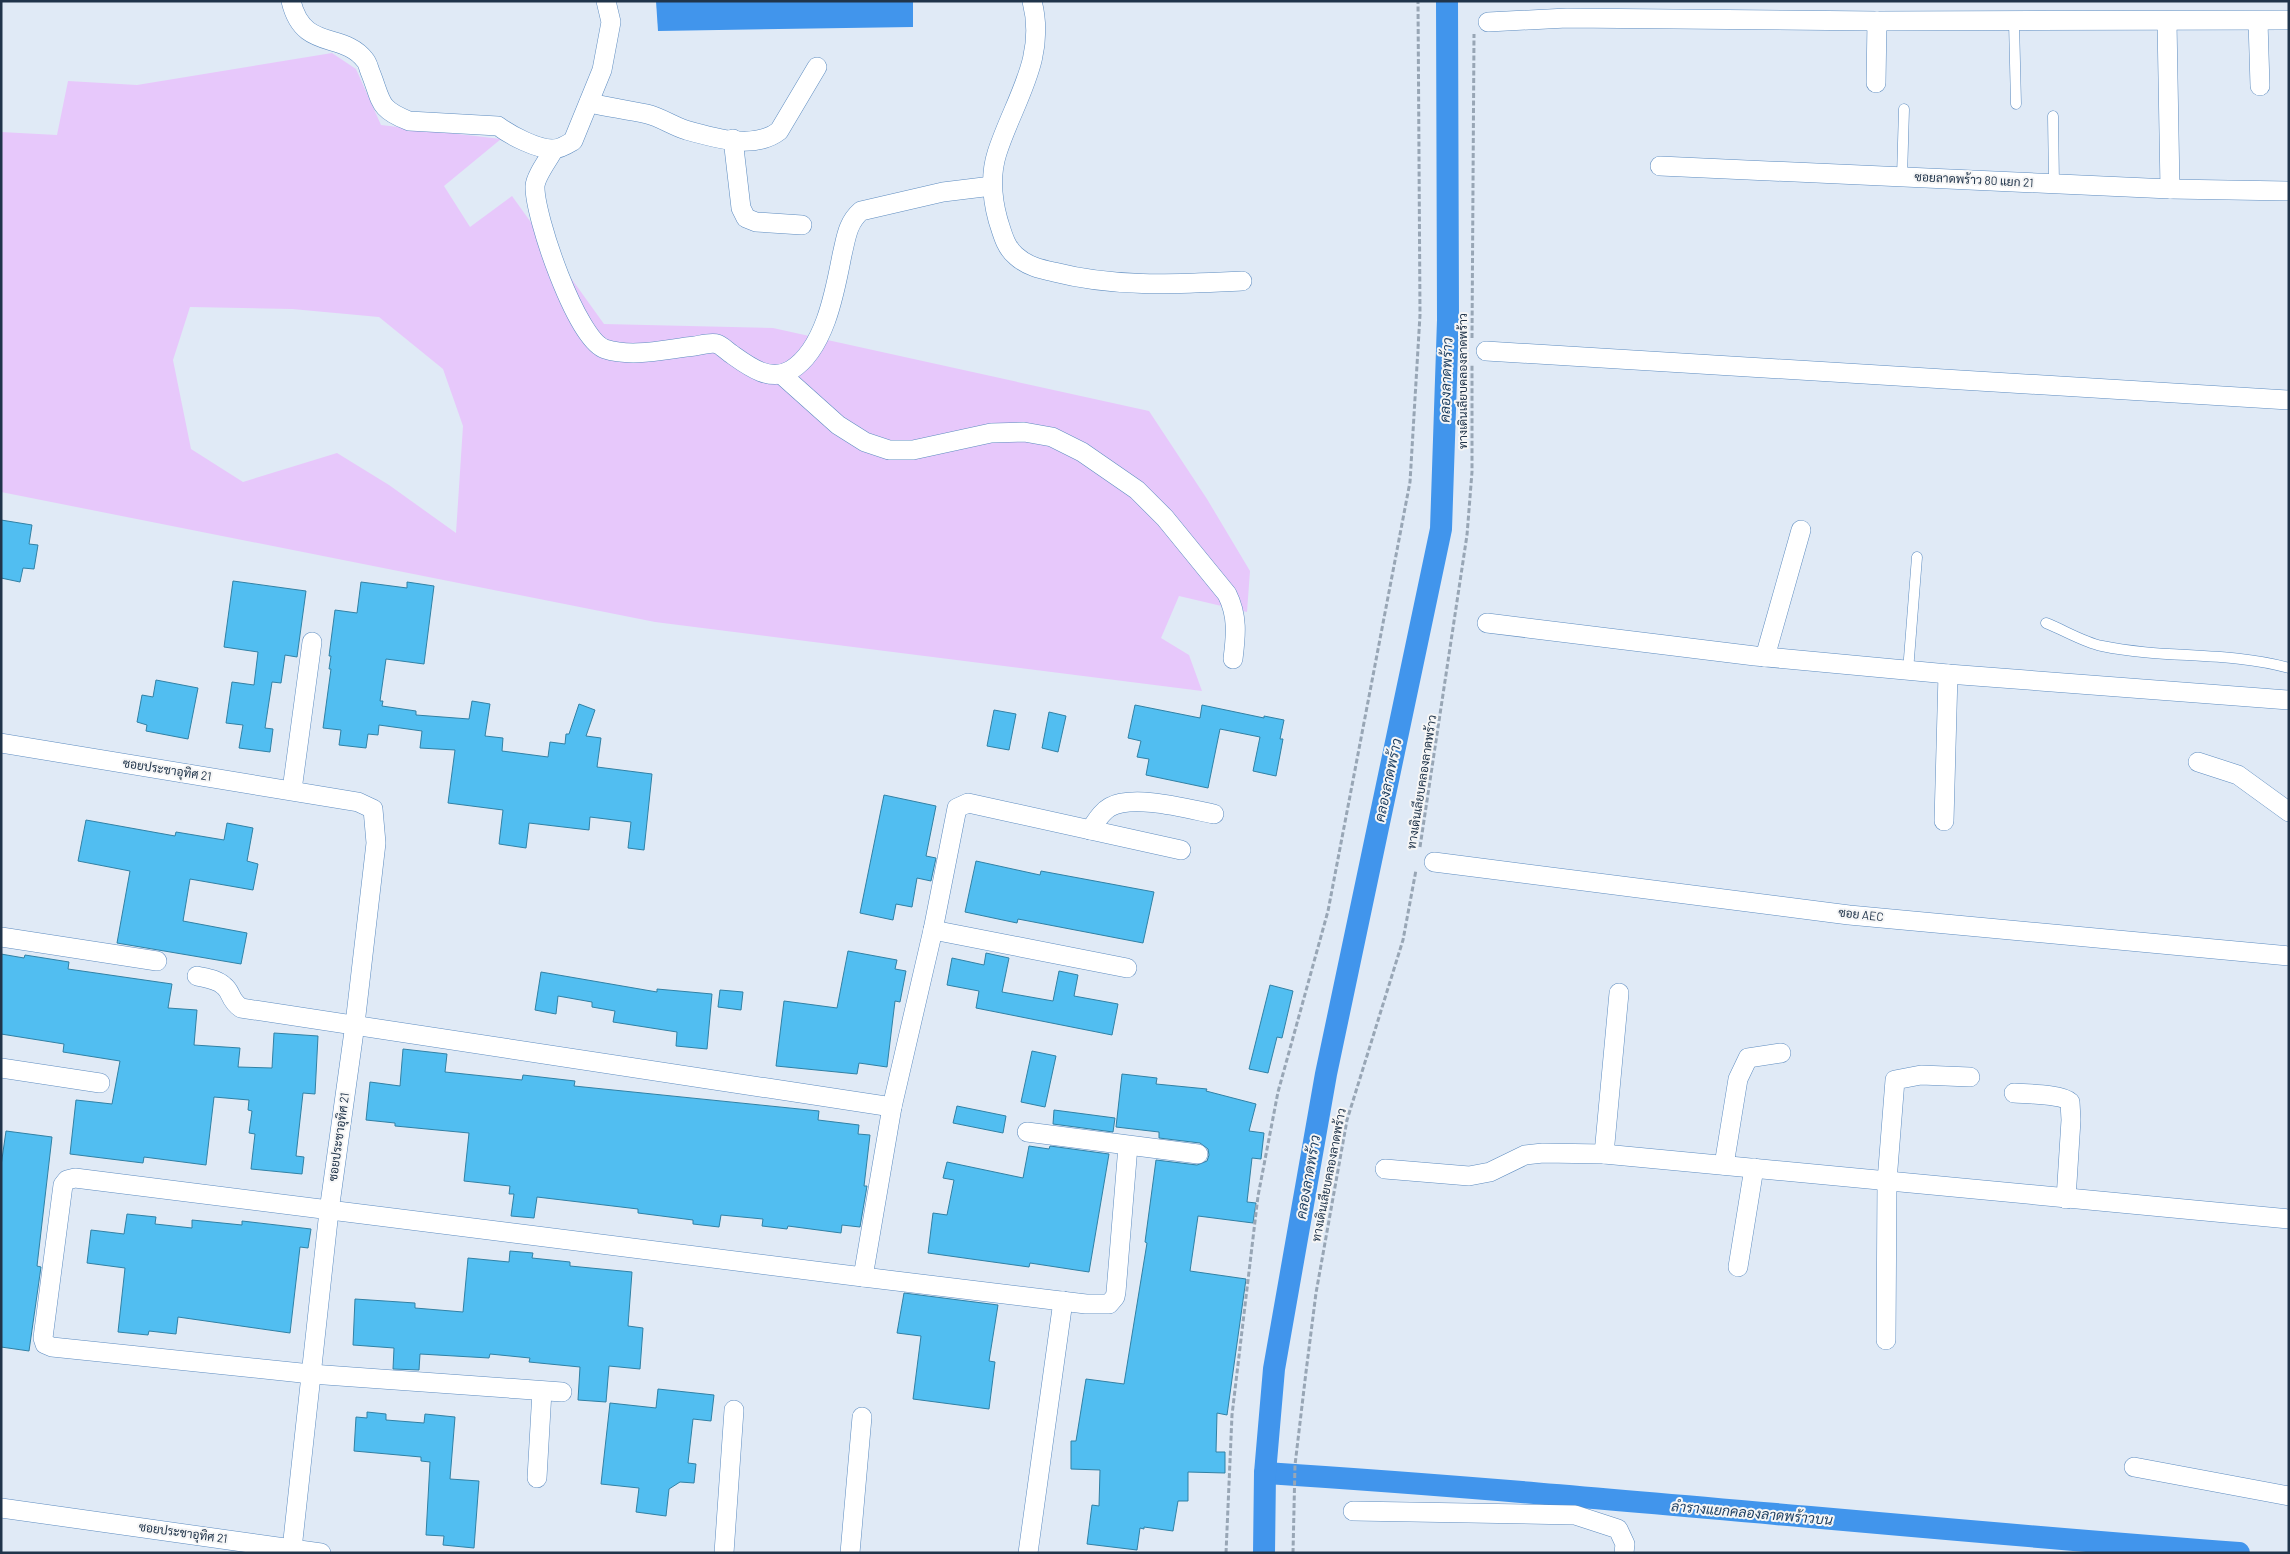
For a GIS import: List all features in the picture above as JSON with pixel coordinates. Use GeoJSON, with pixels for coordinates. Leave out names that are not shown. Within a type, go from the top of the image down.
{"type":"FeatureCollection","features":[{"type":"Feature","properties":{"kind":"street"},"geometry":{"type":"LineString","coordinates":[[291,1],[302,25],[317,38],[350,48],[365,60],[380,104],[396,116],[409,121],[498,126],[509,134],[530,143],[554,149],[573,141],[602,70],[611,22],[606,1]]}},
{"type":"Feature","properties":{"kind":"street"},"geometry":{"type":"LineString","coordinates":[[1032,1],[1037,19],[1036,46],[1029,76],[997,155],[992,186],[993,203],[1004,240],[1015,256],[1031,266],[1105,283],[1155,285],[1242,281]]}},
{"type":"Feature","properties":{"kind":"street"},"geometry":{"type":"LineString","coordinates":[[1481,27],[1567,18],[2014,22],[2289,20]]}},
{"type":"Feature","properties":{"kind":"street"},"geometry":{"type":"LineString","coordinates":[[1876,84],[1877,21]]}},
{"type":"Feature","properties":{"kind":"street"},"geometry":{"type":"LineString","coordinates":[[2258,21],[2260,86]]}},
{"type":"Feature","properties":{"kind":"street"},"geometry":{"type":"LineString","coordinates":[[2167,22],[2170,189]]}},
{"type":"Feature","properties":{"kind":"street"},"geometry":{"type":"LineString","coordinates":[[589,103],[648,114],[686,130],[759,142],[770,138],[779,131],[816,67]]}},
{"type":"Feature","properties":{"kind":"street"},"geometry":{"type":"LineString","coordinates":[[733,139],[741,208],[746,218],[756,222],[802,225]]}},
{"type":"Feature","properties":{"kind":"street"},"geometry":{"type":"LineString","coordinates":[[554,149],[535,184],[539,218],[552,260],[579,321],[602,348],[625,353],[717,344],[764,373],[781,374],[792,369],[805,357],[822,332],[853,218],[860,211],[943,192],[992,186]]}},
{"type":"Feature","properties":{"kind":"street","name":"ซอยลาดพร้าว 80 แยก 21"},"geometry":{"type":"LineString","coordinates":[[1660,166],[2170,189],[2289,191]]}},
{"type":"Feature","properties":{"kind":"street"},"geometry":{"type":"LineString","coordinates":[[1477,350],[2289,400]]}},
{"type":"Feature","properties":{"kind":"street"},"geometry":{"type":"LineString","coordinates":[[781,374],[838,425],[865,442],[889,450],[913,450],[991,433],[1024,432],[1052,437],[1082,452],[1137,490],[1165,518],[1227,594],[1234,608],[1236,625],[1234,659]]}},
{"type":"Feature","properties":{"kind":"street"},"geometry":{"type":"LineString","coordinates":[[1765,657],[1801,530]]}},
{"type":"Feature","properties":{"kind":"street"},"geometry":{"type":"LineString","coordinates":[[1487,623],[1765,657],[1908,671],[2289,700]]}},
{"type":"Feature","properties":{"kind":"street"},"geometry":{"type":"LineString","coordinates":[[292,790],[312,642]]}},
{"type":"Feature","properties":{"kind":"street"},"geometry":{"type":"LineString","coordinates":[[1944,821],[1948,674]]}},
{"type":"Feature","properties":{"kind":"street","name":"ซอยประชาอุทิศ 21"},"geometry":{"type":"LineString","coordinates":[[1,743],[358,802],[372,809],[376,843],[355,1024],[329,1210],[292,1549],[1,1508]]}},
{"type":"Feature","properties":{"kind":"street"},"geometry":{"type":"LineString","coordinates":[[2198,762],[2238,775],[2289,812]]}},
{"type":"Feature","properties":{"kind":"street"},"geometry":{"type":"LineString","coordinates":[[1090,830],[1103,812],[1123,802],[1145,803],[1214,814]]}},
{"type":"Feature","properties":{"kind":"street"},"geometry":{"type":"LineString","coordinates":[[863,1277],[892,1107],[932,930],[954,814],[962,804],[968,803],[1181,850]]}},
{"type":"Feature","properties":{"kind":"street","name":"ซอย AEC"},"geometry":{"type":"LineString","coordinates":[[1424,860],[1849,915],[2289,956]]}},
{"type":"Feature","properties":{"kind":"street"},"geometry":{"type":"LineString","coordinates":[[932,930],[1127,968]]}},
{"type":"Feature","properties":{"kind":"street"},"geometry":{"type":"LineString","coordinates":[[1,937],[157,962]]}},
{"type":"Feature","properties":{"kind":"street"},"geometry":{"type":"LineString","coordinates":[[197,976],[216,981],[226,987],[232,1002],[241,1008],[892,1107]]}},
{"type":"Feature","properties":{"kind":"street"},"geometry":{"type":"LineString","coordinates":[[1604,1154],[1619,993]]}},
{"type":"Feature","properties":{"kind":"street"},"geometry":{"type":"LineString","coordinates":[[1724,1165],[1738,1079],[1748,1058],[1781,1053]]}},
{"type":"Feature","properties":{"kind":"street"},"geometry":{"type":"LineString","coordinates":[[1,1068],[100,1083]]}},
{"type":"Feature","properties":{"kind":"street"},"geometry":{"type":"LineString","coordinates":[[1886,1340],[1887,1181],[1895,1080],[1922,1075],[1970,1077]]}},
{"type":"Feature","properties":{"kind":"street"},"geometry":{"type":"LineString","coordinates":[[2014,1093],[2067,1099],[2070,1102],[2071,1120],[2066,1199]]}},
{"type":"Feature","properties":{"kind":"street"},"geometry":{"type":"LineString","coordinates":[[1027,1132],[1198,1154]]}},
{"type":"Feature","properties":{"kind":"street"},"geometry":{"type":"LineString","coordinates":[[562,1392],[311,1374],[52,1347],[45,1344],[43,1338],[63,1185],[67,1180],[75,1178],[1102,1306],[1109,1304],[1115,1297],[1128,1146]]}},
{"type":"Feature","properties":{"kind":"street"},"geometry":{"type":"LineString","coordinates":[[1384,1169],[1469,1176],[1490,1172],[1525,1155],[1543,1153],[1604,1154],[2289,1219]]}},
{"type":"Feature","properties":{"kind":"street"},"geometry":{"type":"LineString","coordinates":[[1738,1267],[1754,1168]]}},
{"type":"Feature","properties":{"kind":"street"},"geometry":{"type":"LineString","coordinates":[[1028,1553],[1063,1301]]}},
{"type":"Feature","properties":{"kind":"street"},"geometry":{"type":"LineString","coordinates":[[537,1478],[542,1391]]}},
{"type":"Feature","properties":{"kind":"street"},"geometry":{"type":"LineString","coordinates":[[724,1553],[734,1410]]}},
{"type":"Feature","properties":{"kind":"street"},"geometry":{"type":"LineString","coordinates":[[850,1553],[862,1417]]}},
{"type":"Feature","properties":{"kind":"street"},"geometry":{"type":"LineString","coordinates":[[2134,1467],[2289,1496]]}},
{"type":"Feature","properties":{"kind":"street"},"geometry":{"type":"LineString","coordinates":[[1353,1511],[1575,1515],[1618,1529],[1625,1544],[1624,1553]]}},
{"type":"Feature","properties":{"kind":"street"},"geometry":{"type":"LineString","coordinates":[[292,1549],[320,1553]]}},
{"type":"Feature","properties":{"kind":"lane"},"geometry":{"type":"LineString","coordinates":[[2014,22],[2016,104]]}},
{"type":"Feature","properties":{"kind":"lane"},"geometry":{"type":"LineString","coordinates":[[1902,177],[1904,109]]}},
{"type":"Feature","properties":{"kind":"lane"},"geometry":{"type":"LineString","coordinates":[[2053,116],[2054,184]]}},
{"type":"Feature","properties":{"kind":"lane"},"geometry":{"type":"LineString","coordinates":[[1908,671],[1917,557]]}},
{"type":"Feature","properties":{"kind":"lane"},"geometry":{"type":"LineString","coordinates":[[2046,623],[2100,646],[2142,652],[2268,662],[2289,668]]}},
{"type":"Feature","properties":{"kind":"path"},"geometry":{"type":"LineString","coordinates":[[1226,1553],[1232,1415],[1258,1196],[1278,1092],[1328,911],[1410,482],[1420,315],[1418,1]]}},
{"type":"Feature","properties":{"kind":"path","name":"ทางเดินเลียบคลองลาดพร้าว"},"geometry":{"type":"LineString","coordinates":[[1293,1553],[1295,1465],[1316,1293],[1347,1120],[1403,940],[1424,860],[1428,806],[1467,535],[1472,472],[1477,350],[1481,27]]}},
{"type":"Feature","properties":{"kind":"shaded area"},"geometry":{"type":"Polygon","coordinates":[[[332,53],[356,69],[381,125],[501,139],[444,186],[470,227],[512,196],[604,324],[773,328],[1149,411],[1207,499],[1250,571],[1247,612],[1179,596],[1161,638],[1189,655],[1202,691],[655,622],[1,492],[1,132],[57,135],[68,81],[137,85],[332,53]],[[190,307],[173,360],[191,449],[243,482],[337,453],[389,485],[456,533],[463,426],[443,369],[379,317],[292,309],[190,307]]]}},
{"type":"Feature","properties":{"kind":"water"},"geometry":{"type":"Polygon","coordinates":[[[656,1],[913,1],[913,27],[658,31],[656,1]]]}},
{"type":"Feature","properties":{"kind":"building"},"geometry":{"type":"Polygon","coordinates":[[[1,520],[32,525],[29,544],[38,545],[34,569],[23,568],[20,582],[1,578],[1,520]]]}},
{"type":"Feature","properties":{"kind":"building"},"geometry":{"type":"Polygon","coordinates":[[[233,581],[306,591],[297,657],[285,655],[281,683],[272,682],[265,728],[273,729],[270,752],[239,748],[243,725],[226,723],[232,682],[254,685],[258,652],[224,647],[233,581]]]}},
{"type":"Feature","properties":{"kind":"building"},"geometry":{"type":"Polygon","coordinates":[[[361,582],[407,588],[407,582],[434,586],[424,664],[386,659],[380,701],[383,701],[382,706],[416,711],[416,715],[469,719],[472,701],[490,704],[485,736],[503,738],[502,751],[548,757],[550,742],[565,744],[566,734],[569,734],[579,704],[595,710],[586,736],[601,738],[597,767],[652,774],[644,850],[628,848],[631,822],[590,817],[589,830],[529,823],[526,848],[499,844],[503,810],[448,803],[455,750],[420,748],[422,731],[379,725],[378,735],[368,734],[366,748],[339,745],[341,730],[323,728],[331,669],[329,669],[331,656],[329,656],[335,610],[357,613],[361,582]]]}},
{"type":"Feature","properties":{"kind":"building"},"geometry":{"type":"Polygon","coordinates":[[[156,680],[198,688],[188,739],[146,731],[147,725],[137,722],[142,695],[153,697],[156,680]]]}},
{"type":"Feature","properties":{"kind":"building"},"geometry":{"type":"Polygon","coordinates":[[[1135,705],[1200,718],[1202,705],[1264,718],[1264,716],[1284,720],[1280,739],[1283,739],[1276,776],[1253,771],[1260,737],[1220,729],[1208,788],[1146,775],[1149,759],[1137,757],[1141,741],[1128,738],[1135,705]]]}},
{"type":"Feature","properties":{"kind":"building"},"geometry":{"type":"Polygon","coordinates":[[[994,710],[1016,714],[1009,750],[987,746],[994,710]]]}},
{"type":"Feature","properties":{"kind":"building"},"geometry":{"type":"Polygon","coordinates":[[[1049,712],[1066,716],[1058,752],[1042,748],[1049,712]]]}},
{"type":"Feature","properties":{"kind":"building"},"geometry":{"type":"Polygon","coordinates":[[[884,795],[936,806],[926,856],[936,858],[931,881],[917,878],[912,907],[896,904],[893,920],[860,913],[884,795]]]}},
{"type":"Feature","properties":{"kind":"building"},"geometry":{"type":"Polygon","coordinates":[[[86,820],[175,836],[176,832],[224,840],[227,823],[253,828],[247,861],[258,864],[253,890],[190,879],[183,921],[247,933],[241,964],[117,943],[130,871],[78,861],[86,820]]]}},
{"type":"Feature","properties":{"kind":"building"},"geometry":{"type":"Polygon","coordinates":[[[976,861],[1040,875],[1041,871],[1154,892],[1143,943],[1018,919],[1017,923],[965,912],[976,861]]]}},
{"type":"Feature","properties":{"kind":"building"},"geometry":{"type":"Polygon","coordinates":[[[848,951],[897,960],[895,969],[906,971],[900,1002],[895,1001],[887,1067],[859,1063],[857,1074],[776,1066],[784,1001],[837,1008],[848,951]]]}},
{"type":"Feature","properties":{"kind":"building"},"geometry":{"type":"Polygon","coordinates":[[[986,953],[1009,958],[1002,992],[1053,1001],[1059,971],[1078,975],[1074,996],[1118,1004],[1112,1035],[976,1008],[979,991],[947,985],[952,958],[984,965],[986,953]]]}},
{"type":"Feature","properties":{"kind":"building"},"geometry":{"type":"Polygon","coordinates":[[[1,954],[24,958],[25,955],[69,962],[68,969],[172,984],[168,1008],[197,1010],[194,1045],[240,1048],[238,1067],[272,1068],[274,1033],[318,1036],[315,1094],[303,1093],[296,1156],[304,1157],[302,1174],[251,1169],[255,1134],[249,1133],[252,1111],[248,1110],[249,1100],[214,1097],[206,1165],[144,1157],[143,1163],[70,1154],[76,1100],[112,1104],[120,1061],[63,1052],[64,1044],[1,1034],[1,954]]]}},
{"type":"Feature","properties":{"kind":"building"},"geometry":{"type":"Polygon","coordinates":[[[541,972],[657,992],[657,989],[712,994],[707,1049],[676,1046],[677,1032],[613,1022],[615,1011],[592,1007],[592,1002],[558,996],[556,1014],[535,1010],[541,972]]]}},
{"type":"Feature","properties":{"kind":"building"},"geometry":{"type":"Polygon","coordinates":[[[1270,985],[1293,991],[1282,1038],[1277,1037],[1268,1073],[1249,1069],[1270,985]]]}},
{"type":"Feature","properties":{"kind":"building"},"geometry":{"type":"Polygon","coordinates":[[[720,990],[743,992],[741,1010],[718,1007],[720,990]]]}},
{"type":"Feature","properties":{"kind":"building"},"geometry":{"type":"Polygon","coordinates":[[[403,1049],[447,1054],[445,1072],[522,1080],[523,1075],[575,1081],[574,1086],[819,1111],[818,1120],[859,1125],[858,1134],[870,1135],[864,1186],[867,1186],[860,1227],[842,1225],[841,1233],[788,1226],[787,1229],[762,1226],[763,1219],[721,1215],[719,1227],[693,1224],[693,1220],[638,1213],[638,1209],[537,1197],[534,1218],[511,1216],[514,1194],[509,1194],[510,1186],[464,1181],[469,1133],[395,1126],[395,1123],[366,1120],[370,1082],[400,1086],[403,1049]]]}},
{"type":"Feature","properties":{"kind":"building"},"geometry":{"type":"Polygon","coordinates":[[[1032,1051],[1056,1056],[1045,1107],[1021,1102],[1032,1051]]]}},
{"type":"Feature","properties":{"kind":"building"},"geometry":{"type":"Polygon","coordinates":[[[1122,1074],[1157,1078],[1156,1084],[1207,1089],[1206,1091],[1256,1104],[1249,1131],[1264,1133],[1261,1159],[1252,1158],[1247,1202],[1256,1203],[1253,1223],[1198,1216],[1190,1271],[1246,1279],[1227,1415],[1217,1413],[1216,1452],[1225,1452],[1225,1473],[1188,1472],[1188,1501],[1178,1501],[1173,1531],[1140,1528],[1137,1550],[1087,1544],[1092,1505],[1099,1506],[1100,1470],[1071,1469],[1071,1441],[1076,1441],[1086,1379],[1124,1384],[1147,1243],[1145,1242],[1156,1160],[1197,1165],[1207,1161],[1209,1155],[1208,1149],[1200,1143],[1159,1138],[1159,1132],[1116,1127],[1122,1074]]]}},
{"type":"Feature","properties":{"kind":"building"},"geometry":{"type":"Polygon","coordinates":[[[957,1106],[1006,1116],[1003,1133],[953,1123],[957,1106]]]}},
{"type":"Feature","properties":{"kind":"building"},"geometry":{"type":"Polygon","coordinates":[[[1054,1110],[1115,1118],[1113,1132],[1053,1124],[1054,1110]]]}},
{"type":"Feature","properties":{"kind":"building"},"geometry":{"type":"Polygon","coordinates":[[[6,1131],[52,1137],[37,1266],[41,1267],[29,1351],[1,1347],[1,1166],[6,1131]]]}},
{"type":"Feature","properties":{"kind":"building"},"geometry":{"type":"Polygon","coordinates":[[[1029,1146],[1049,1149],[1050,1146],[1109,1154],[1089,1272],[1030,1263],[1029,1267],[928,1253],[933,1213],[947,1215],[954,1180],[943,1178],[947,1162],[1023,1178],[1029,1146]]]}},
{"type":"Feature","properties":{"kind":"building"},"geometry":{"type":"Polygon","coordinates":[[[127,1214],[156,1217],[155,1224],[192,1228],[192,1220],[242,1225],[242,1221],[311,1229],[308,1248],[300,1247],[290,1333],[178,1317],[176,1334],[149,1331],[148,1335],[118,1332],[125,1268],[87,1263],[91,1230],[124,1234],[127,1214]]]}},
{"type":"Feature","properties":{"kind":"building"},"geometry":{"type":"Polygon","coordinates":[[[510,1251],[533,1253],[532,1258],[570,1262],[570,1266],[632,1272],[628,1326],[643,1328],[640,1369],[609,1366],[606,1402],[578,1400],[580,1367],[529,1362],[530,1358],[490,1354],[489,1358],[420,1354],[419,1370],[393,1369],[394,1348],[353,1345],[355,1299],[415,1303],[415,1308],[463,1312],[468,1258],[509,1262],[510,1251]]]}},
{"type":"Feature","properties":{"kind":"building"},"geometry":{"type":"Polygon","coordinates":[[[904,1293],[998,1305],[989,1361],[995,1362],[989,1409],[913,1399],[921,1336],[897,1333],[904,1293]]]}},
{"type":"Feature","properties":{"kind":"building"},"geometry":{"type":"Polygon","coordinates":[[[658,1389],[714,1395],[711,1421],[693,1419],[688,1463],[696,1464],[694,1483],[680,1482],[669,1489],[666,1516],[636,1512],[639,1488],[601,1484],[610,1403],[656,1408],[658,1389]]]}},
{"type":"Feature","properties":{"kind":"building"},"geometry":{"type":"Polygon","coordinates":[[[367,1412],[386,1414],[386,1420],[424,1423],[425,1414],[455,1417],[450,1479],[479,1481],[474,1548],[443,1545],[444,1536],[426,1535],[430,1462],[421,1461],[421,1457],[354,1451],[356,1417],[367,1418],[367,1412]]]}},
{"type":"Feature","properties":{"kind":"waterway","name":"คลองลาดพร้าว"},"geometry":{"type":"LineString","coordinates":[[1264,1553],[1265,1473],[1274,1369],[1326,1074],[1441,529],[1448,320],[1447,1]]}},
{"type":"Feature","properties":{"kind":"waterway","name":"ลำรางแยกคลองลาดพร้าวบน"},"geometry":{"type":"LineString","coordinates":[[1265,1473],[1509,1491],[2239,1553]]}}]}
